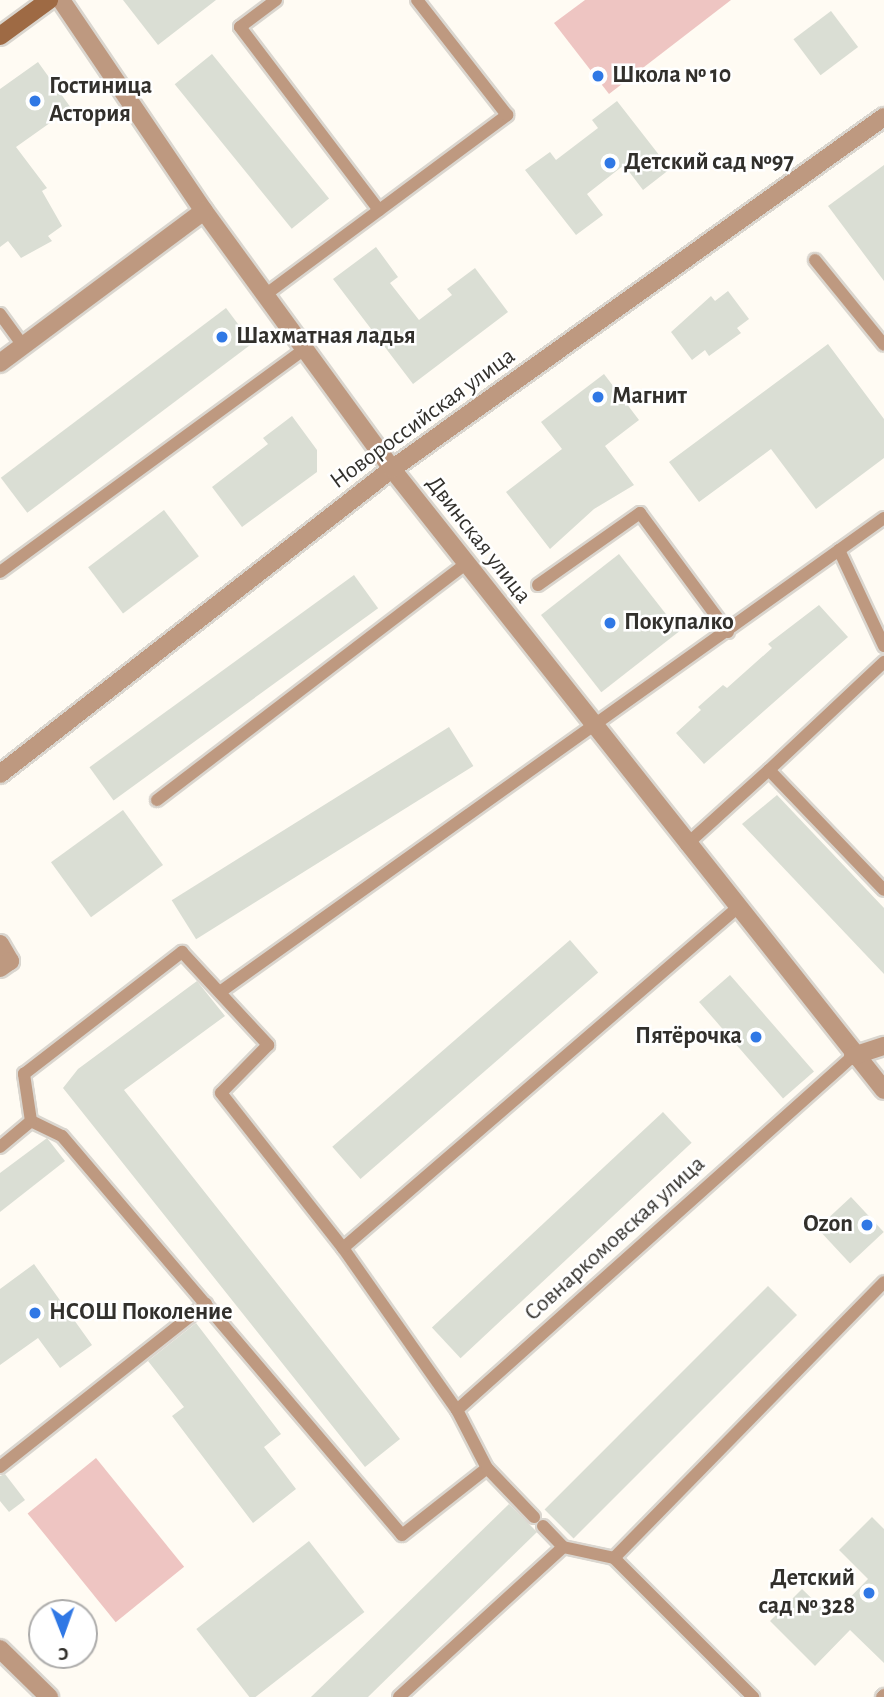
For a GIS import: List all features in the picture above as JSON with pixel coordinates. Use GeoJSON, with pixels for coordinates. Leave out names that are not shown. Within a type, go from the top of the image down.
{"type":"FeatureCollection","features":[{"type":"Feature","properties":{"kind":"street"},"geometry":{"type":"LineString","coordinates":[[0,36],[49,0]]}},
{"type":"Feature","properties":{"kind":"street","name":"Двинская улица"},"geometry":{"type":"LineString","coordinates":[[61,0],[204,211],[392,469],[736,909],[853,1056],[884,1090]]}},
{"type":"Feature","properties":{"kind":"street","name":"Новороссийская улица"},"geometry":{"type":"LineString","coordinates":[[0,774],[392,469],[884,117]]}},
{"type":"Feature","properties":{"kind":"street"},"geometry":{"type":"LineString","coordinates":[[0,363],[204,211]]}},
{"type":"Feature","properties":{"kind":"street"},"geometry":{"type":"LineString","coordinates":[[0,944],[9,961],[0,968]]}},
{"type":"Feature","properties":{"kind":"street","name":"Совнаркомовская улица"},"geometry":{"type":"LineString","coordinates":[[853,1056],[884,1046]]}},
{"type":"Feature","properties":{"kind":"street"},"geometry":{"type":"LineString","coordinates":[[0,1649],[49,1697]]}},
{"type":"Feature","properties":{"kind":"lane"},"geometry":{"type":"LineString","coordinates":[[276,0],[240,27],[379,210]]}},
{"type":"Feature","properties":{"kind":"lane"},"geometry":{"type":"LineString","coordinates":[[265,295],[506,115],[417,0]]}},
{"type":"Feature","properties":{"kind":"lane"},"geometry":{"type":"LineString","coordinates":[[815,260],[884,345]]}},
{"type":"Feature","properties":{"kind":"lane"},"geometry":{"type":"LineString","coordinates":[[0,314],[23,346]]}},
{"type":"Feature","properties":{"kind":"lane"},"geometry":{"type":"LineString","coordinates":[[0,572],[305,349]]}},
{"type":"Feature","properties":{"kind":"lane"},"geometry":{"type":"LineString","coordinates":[[538,585],[640,513],[728,632]]}},
{"type":"Feature","properties":{"kind":"lane"},"geometry":{"type":"LineString","coordinates":[[220,992],[595,729],[884,518]]}},
{"type":"Feature","properties":{"kind":"lane"},"geometry":{"type":"LineString","coordinates":[[839,551],[880,626],[884,646]]}},
{"type":"Feature","properties":{"kind":"lane"},"geometry":{"type":"LineString","coordinates":[[157,800],[466,564]]}},
{"type":"Feature","properties":{"kind":"lane"},"geometry":{"type":"LineString","coordinates":[[686,845],[884,662]]}},
{"type":"Feature","properties":{"kind":"lane"},"geometry":{"type":"LineString","coordinates":[[769,770],[884,890]]}},
{"type":"Feature","properties":{"kind":"lane"},"geometry":{"type":"LineString","coordinates":[[343,1248],[736,909]]}},
{"type":"Feature","properties":{"kind":"lane"},"geometry":{"type":"LineString","coordinates":[[31,1121],[24,1074],[182,952],[268,1045],[221,1093],[343,1248],[457,1410],[487,1468],[563,1547],[614,1558],[748,1695]]}},
{"type":"Feature","properties":{"kind":"lane","name":"Совнаркомовская улица"},"geometry":{"type":"LineString","coordinates":[[457,1410],[853,1056]]}},
{"type":"Feature","properties":{"kind":"lane"},"geometry":{"type":"LineString","coordinates":[[0,1147],[31,1121]]}},
{"type":"Feature","properties":{"kind":"lane"},"geometry":{"type":"LineString","coordinates":[[31,1121],[62,1136],[402,1535],[487,1468]]}},
{"type":"Feature","properties":{"kind":"lane"},"geometry":{"type":"LineString","coordinates":[[614,1558],[884,1282]]}},
{"type":"Feature","properties":{"kind":"lane"},"geometry":{"type":"LineString","coordinates":[[0,1467],[206,1304]]}},
{"type":"Feature","properties":{"kind":"lane"},"geometry":{"type":"LineString","coordinates":[[399,1697],[563,1547]]}},
{"type":"Feature","properties":{"kind":"shaded area"},"geometry":{"type":"Polygon","coordinates":[[[585,0],[731,0],[609,94],[554,23],[585,0]]]}},
{"type":"Feature","properties":{"kind":"shaded area"},"geometry":{"type":"Polygon","coordinates":[[[96,1458],[184,1567],[116,1622],[28,1513],[96,1458]]]}},
{"type":"Feature","properties":{"kind":"building"},"geometry":{"type":"Polygon","coordinates":[[[123,0],[216,0],[158,45],[123,0]]]}},
{"type":"Feature","properties":{"kind":"building"},"geometry":{"type":"Polygon","coordinates":[[[831,11],[858,47],[821,75],[793,39],[831,11]]]}},
{"type":"Feature","properties":{"kind":"building"},"geometry":{"type":"Polygon","coordinates":[[[212,54],[329,199],[292,229],[175,84],[212,54]]]}},
{"type":"Feature","properties":{"kind":"building"},"geometry":{"type":"Polygon","coordinates":[[[38,62],[71,108],[16,147],[47,188],[42,191],[62,226],[48,236],[52,241],[21,258],[8,241],[0,247],[0,89],[38,62]]]}},
{"type":"Feature","properties":{"kind":"building","name":"Детский сад №97"},"geometry":{"type":"Polygon","coordinates":[[[617,101],[670,169],[643,190],[624,165],[587,194],[603,215],[576,235],[525,170],[550,152],[556,160],[598,128],[592,120],[617,101]]]}},
{"type":"Feature","properties":{"kind":"building"},"geometry":{"type":"Polygon","coordinates":[[[884,165],[884,281],[828,206],[884,165]]]}},
{"type":"Feature","properties":{"kind":"building"},"geometry":{"type":"Polygon","coordinates":[[[376,247],[398,277],[390,283],[419,320],[452,295],[447,289],[475,268],[508,312],[413,384],[333,279],[376,247]]]}},
{"type":"Feature","properties":{"kind":"building"},"geometry":{"type":"Polygon","coordinates":[[[728,291],[749,319],[737,328],[741,333],[709,356],[705,350],[692,360],[671,332],[711,296],[715,301],[728,291]]]}},
{"type":"Feature","properties":{"kind":"building"},"geometry":{"type":"Polygon","coordinates":[[[226,308],[252,343],[27,513],[1,478],[226,308]]]}},
{"type":"Feature","properties":{"kind":"building"},"geometry":{"type":"Polygon","coordinates":[[[828,344],[884,419],[884,458],[816,509],[771,449],[699,502],[669,462],[828,344]]]}},
{"type":"Feature","properties":{"kind":"building"},"geometry":{"type":"Polygon","coordinates":[[[604,374],[639,420],[605,446],[634,485],[594,509],[550,549],[506,492],[562,449],[541,422],[604,374]]]}},
{"type":"Feature","properties":{"kind":"building"},"geometry":{"type":"Polygon","coordinates":[[[292,416],[317,450],[317,472],[242,527],[212,487],[268,444],[263,438],[292,416]]]}},
{"type":"Feature","properties":{"kind":"building"},"geometry":{"type":"Polygon","coordinates":[[[164,510],[199,556],[123,613],[88,567],[164,510]]]}},
{"type":"Feature","properties":{"kind":"building","name":"Покупалко"},"geometry":{"type":"Polygon","coordinates":[[[619,554],[679,631],[601,692],[541,615],[619,554]]]}},
{"type":"Feature","properties":{"kind":"building"},"geometry":{"type":"Polygon","coordinates":[[[354,575],[378,608],[114,800],[89,767],[354,575]]]}},
{"type":"Feature","properties":{"kind":"building"},"geometry":{"type":"Polygon","coordinates":[[[819,605],[848,637],[704,764],[676,733],[701,710],[698,707],[723,685],[727,688],[772,648],[768,644],[819,605]]]}},
{"type":"Feature","properties":{"kind":"building"},"geometry":{"type":"Polygon","coordinates":[[[449,727],[473,766],[196,939],[172,900],[449,727]]]}},
{"type":"Feature","properties":{"kind":"building"},"geometry":{"type":"Polygon","coordinates":[[[777,795],[884,908],[884,974],[742,824],[777,795]]]}},
{"type":"Feature","properties":{"kind":"building"},"geometry":{"type":"Polygon","coordinates":[[[123,810],[163,865],[91,917],[51,862],[123,810]]]}},
{"type":"Feature","properties":{"kind":"building"},"geometry":{"type":"Polygon","coordinates":[[[570,940],[598,972],[360,1179],[332,1147],[570,940]]]}},
{"type":"Feature","properties":{"kind":"building","name":"Пятёрочка"},"geometry":{"type":"Polygon","coordinates":[[[730,975],[814,1072],[783,1099],[699,1002],[730,975]]]}},
{"type":"Feature","properties":{"kind":"building"},"geometry":{"type":"Polygon","coordinates":[[[197,981],[225,1016],[124,1090],[400,1439],[365,1467],[63,1088],[78,1069],[197,981]]]}},
{"type":"Feature","properties":{"kind":"building"},"geometry":{"type":"Polygon","coordinates":[[[663,1112],[692,1143],[461,1358],[432,1328],[663,1112]]]}},
{"type":"Feature","properties":{"kind":"building"},"geometry":{"type":"Polygon","coordinates":[[[47,1138],[65,1161],[0,1212],[0,1173],[47,1138]]]}},
{"type":"Feature","properties":{"kind":"building"},"geometry":{"type":"Polygon","coordinates":[[[851,1197],[884,1232],[850,1263],[817,1228],[851,1197]]]}},
{"type":"Feature","properties":{"kind":"building","name":"НСОШ Поколение"},"geometry":{"type":"Polygon","coordinates":[[[34,1264],[92,1345],[60,1368],[38,1338],[0,1365],[0,1289],[34,1264]]]}},
{"type":"Feature","properties":{"kind":"building"},"geometry":{"type":"Polygon","coordinates":[[[768,1286],[797,1315],[574,1538],[545,1509],[768,1286]]]}},
{"type":"Feature","properties":{"kind":"building"},"geometry":{"type":"Polygon","coordinates":[[[196,1323],[281,1434],[264,1447],[296,1489],[253,1523],[172,1416],[184,1407],[148,1361],[196,1323]]]}},
{"type":"Feature","properties":{"kind":"building"},"geometry":{"type":"Polygon","coordinates":[[[5,1474],[25,1500],[9,1512],[0,1501],[0,1476],[5,1474]]]}},
{"type":"Feature","properties":{"kind":"building"},"geometry":{"type":"Polygon","coordinates":[[[509,1504],[537,1532],[368,1697],[311,1697],[509,1504]]]}},
{"type":"Feature","properties":{"kind":"building","name":"Детский сад № 328"},"geometry":{"type":"Polygon","coordinates":[[[872,1517],[884,1529],[884,1663],[850,1630],[815,1666],[770,1621],[802,1589],[831,1617],[868,1579],[839,1550],[872,1517]]]}},
{"type":"Feature","properties":{"kind":"building"},"geometry":{"type":"Polygon","coordinates":[[[309,1541],[364,1612],[256,1697],[249,1697],[196,1629],[309,1541]]]}},
{"type":"Feature","properties":{"kind":"place","name":"Школа № 10"},"geometry":{"type":"Point","coordinates":[598,76]}},
{"type":"Feature","properties":{"kind":"place","name":"Гостиница Астория"},"geometry":{"type":"Point","coordinates":[35,101]}},
{"type":"Feature","properties":{"kind":"place","name":"Детский сад №97"},"geometry":{"type":"Point","coordinates":[610,163]}},
{"type":"Feature","properties":{"kind":"place","name":"Шахматная ладья"},"geometry":{"type":"Point","coordinates":[222,337]}},
{"type":"Feature","properties":{"kind":"place","name":"Магнит"},"geometry":{"type":"Point","coordinates":[598,397]}},
{"type":"Feature","properties":{"kind":"place","name":"Покупалко"},"geometry":{"type":"Point","coordinates":[610,623]}},
{"type":"Feature","properties":{"kind":"place","name":"Пятёрочка"},"geometry":{"type":"Point","coordinates":[756,1037]}},
{"type":"Feature","properties":{"kind":"place","name":"Ozon"},"geometry":{"type":"Point","coordinates":[867,1225]}},
{"type":"Feature","properties":{"kind":"place","name":"НСОШ Поколение"},"geometry":{"type":"Point","coordinates":[35,1313]}},
{"type":"Feature","properties":{"kind":"place","name":"Детский сад № 328"},"geometry":{"type":"Point","coordinates":[869,1593]}}]}
